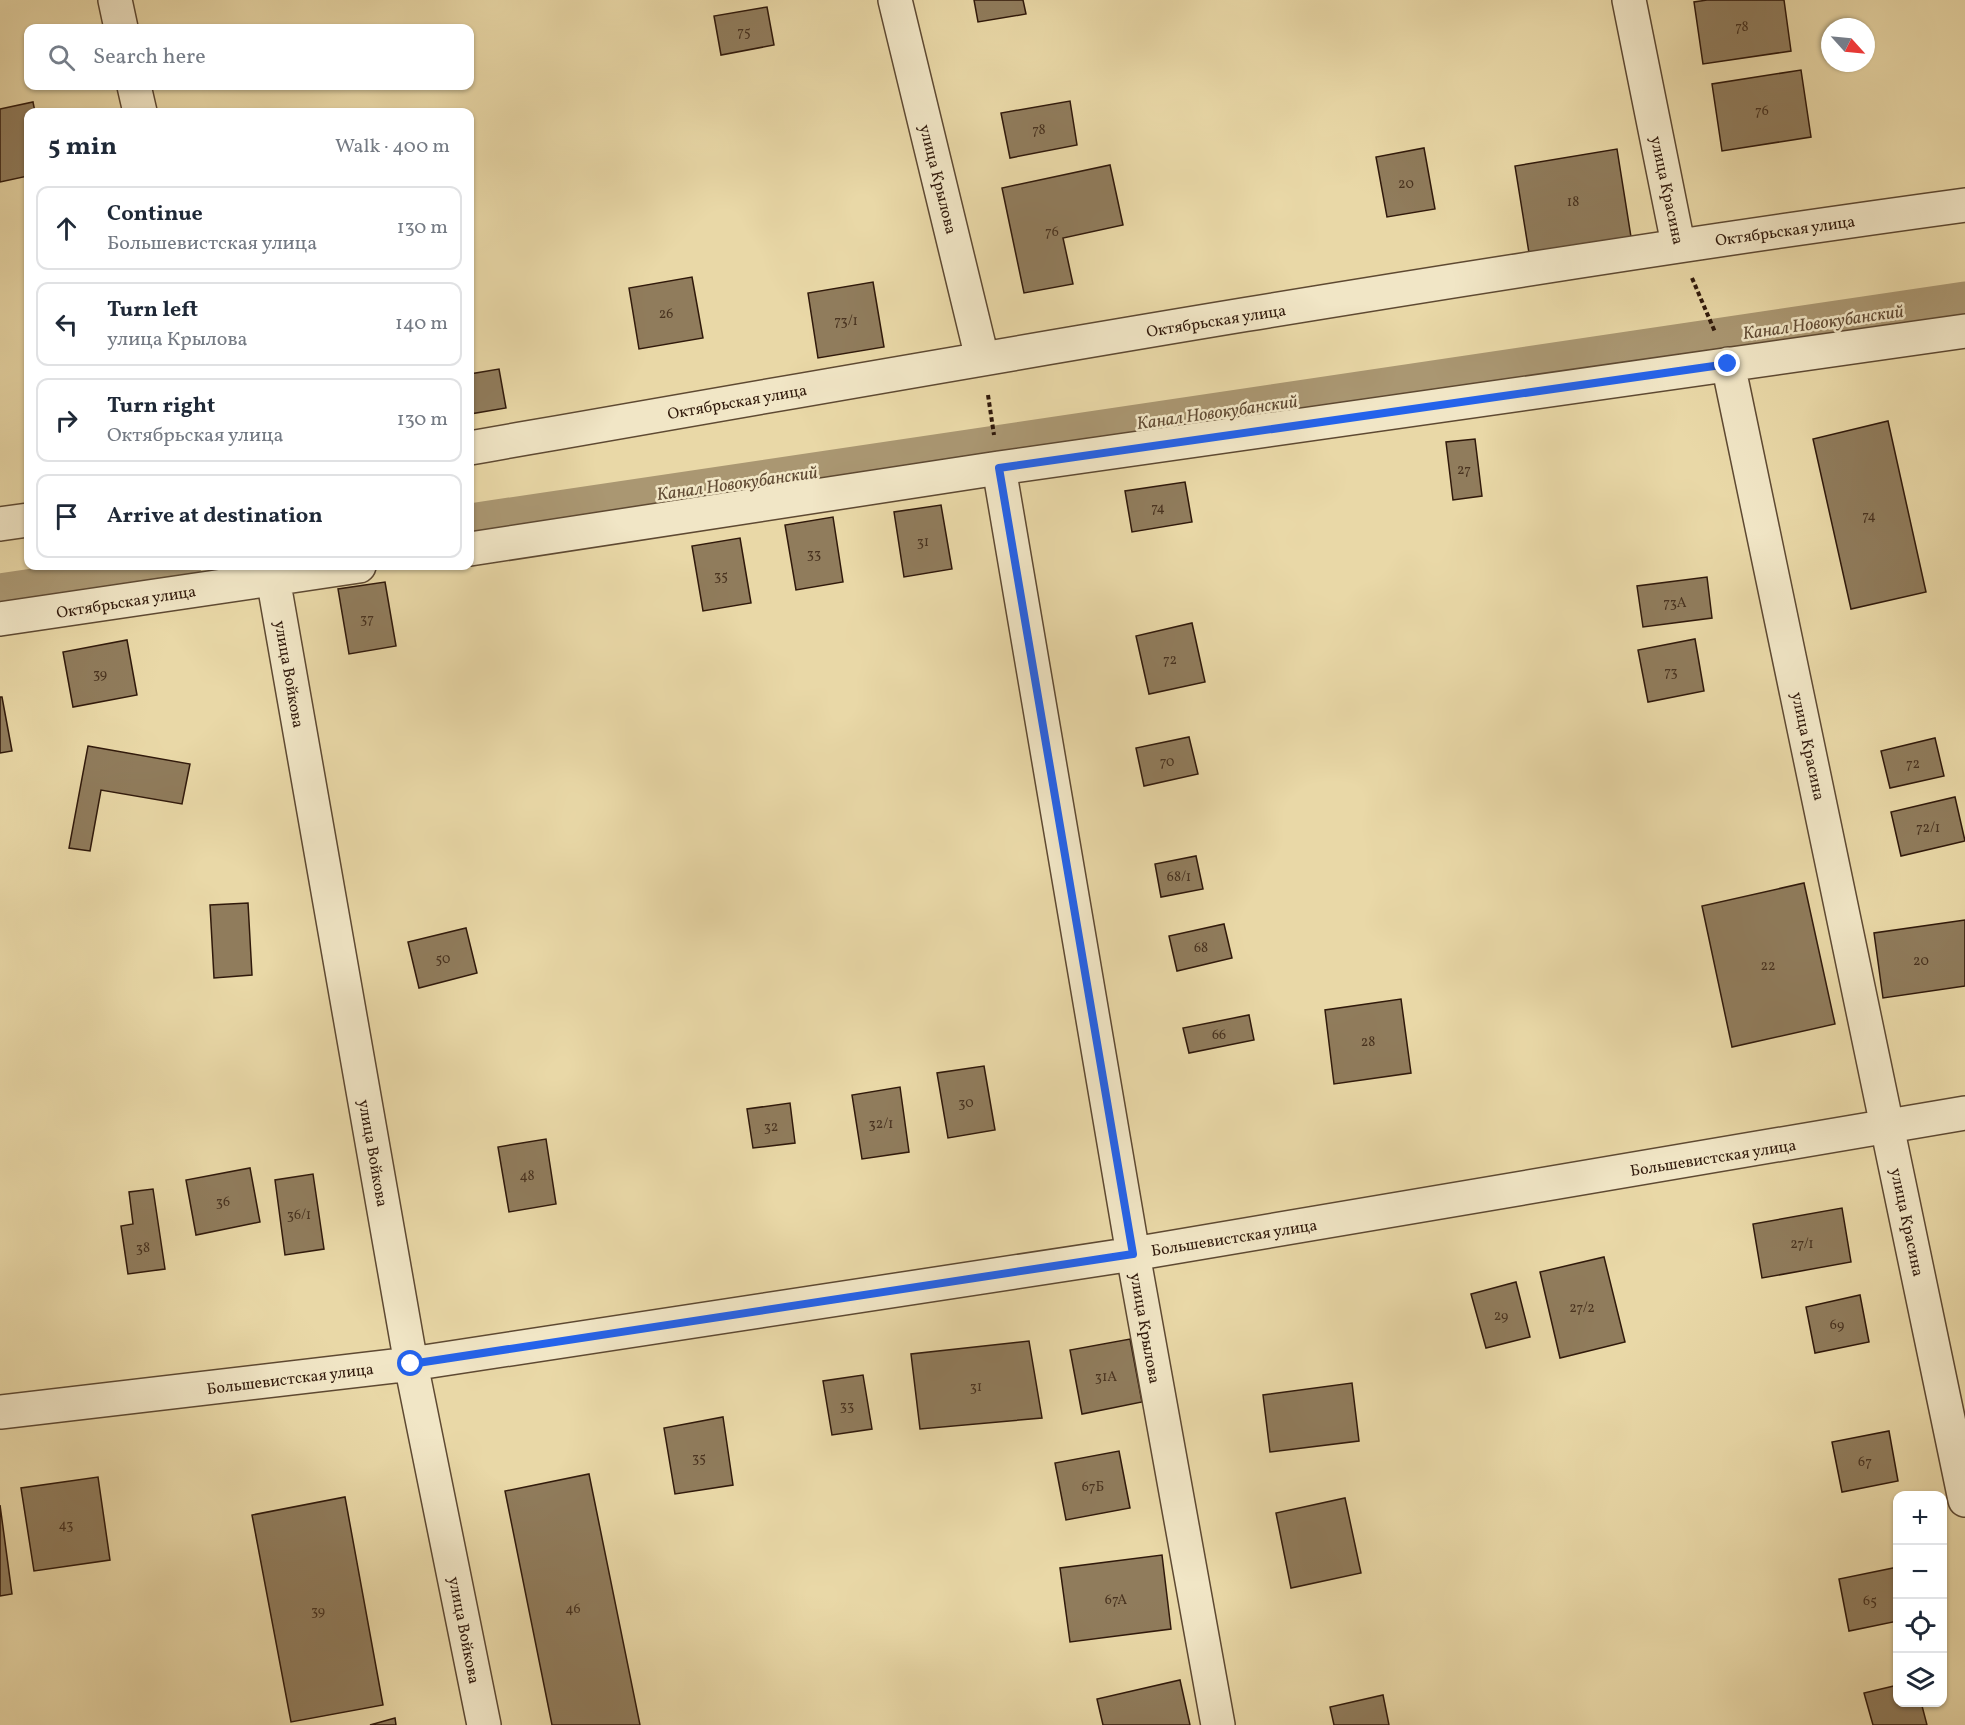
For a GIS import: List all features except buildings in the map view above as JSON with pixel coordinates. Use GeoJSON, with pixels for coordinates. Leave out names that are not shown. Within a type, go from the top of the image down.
{"type":"FeatureCollection","features":[{"type":"Feature","properties":{"kind":"street"},"geometry":{"type":"LineString","coordinates":[[115,0],[120,24]]}},
{"type":"Feature","properties":{"kind":"street","name":"улица Крылова"},"geometry":{"type":"LineString","coordinates":[[895,0],[982,358]]}},
{"type":"Feature","properties":{"kind":"street","name":"улица Красина"},"geometry":{"type":"LineString","coordinates":[[1629,0],[1678,244]]}},
{"type":"Feature","properties":{"kind":"street"},"geometry":{"type":"LineString","coordinates":[[135,90],[139,108]]}},
{"type":"Feature","properties":{"kind":"street","name":"Октябрьская улица"},"geometry":{"type":"LineString","coordinates":[[474,447],[982,358],[1678,244],[1965,206]]}},
{"type":"Feature","properties":{"kind":"street"},"geometry":{"type":"LineString","coordinates":[[474,548],[999,468],[1965,331]]}},
{"type":"Feature","properties":{"kind":"street","name":"улица Красина"},"geometry":{"type":"LineString","coordinates":[[1728,364],[1965,1500]]}},
{"type":"Feature","properties":{"kind":"street","name":"улица Крылова"},"geometry":{"type":"LineString","coordinates":[[999,468],[1133,1254],[1218,1725]]}},
{"type":"Feature","properties":{"kind":"street"},"geometry":{"type":"LineString","coordinates":[[0,524],[24,520]]}},
{"type":"Feature","properties":{"kind":"street","name":"Октябрьская улица"},"geometry":{"type":"LineString","coordinates":[[0,620],[333,570]]}},
{"type":"Feature","properties":{"kind":"street","name":"улица Войкова"},"geometry":{"type":"LineString","coordinates":[[273,579],[411,1364],[484,1725]]}},
{"type":"Feature","properties":{"kind":"street","name":"Большевистская улица"},"geometry":{"type":"LineString","coordinates":[[0,1412],[411,1364],[1133,1254],[1889,1128],[1965,1113]]}},
{"type":"Feature","properties":{"kind":"path","name":"улица Красина"},"geometry":{"type":"LineString","coordinates":[[1678,244],[1728,364]]}},
{"type":"Feature","properties":{"kind":"path"},"geometry":{"type":"LineString","coordinates":[[982,358],[999,468]]}},
{"type":"Feature","properties":{"kind":"waterway","name":"Канал Новокубанский"},"geometry":{"type":"LineString","coordinates":[[474,522],[1965,301]]}},
{"type":"Feature","properties":{"kind":"waterway","name":"Канал Новокубанский"},"geometry":{"type":"LineString","coordinates":[[0,593],[155,570]]}},
{"type":"Feature","properties":{"kind":"route"},"geometry":{"type":"LineString","coordinates":[[411,1364],[1133,1254],[999,468],[1728,364]]}}]}
